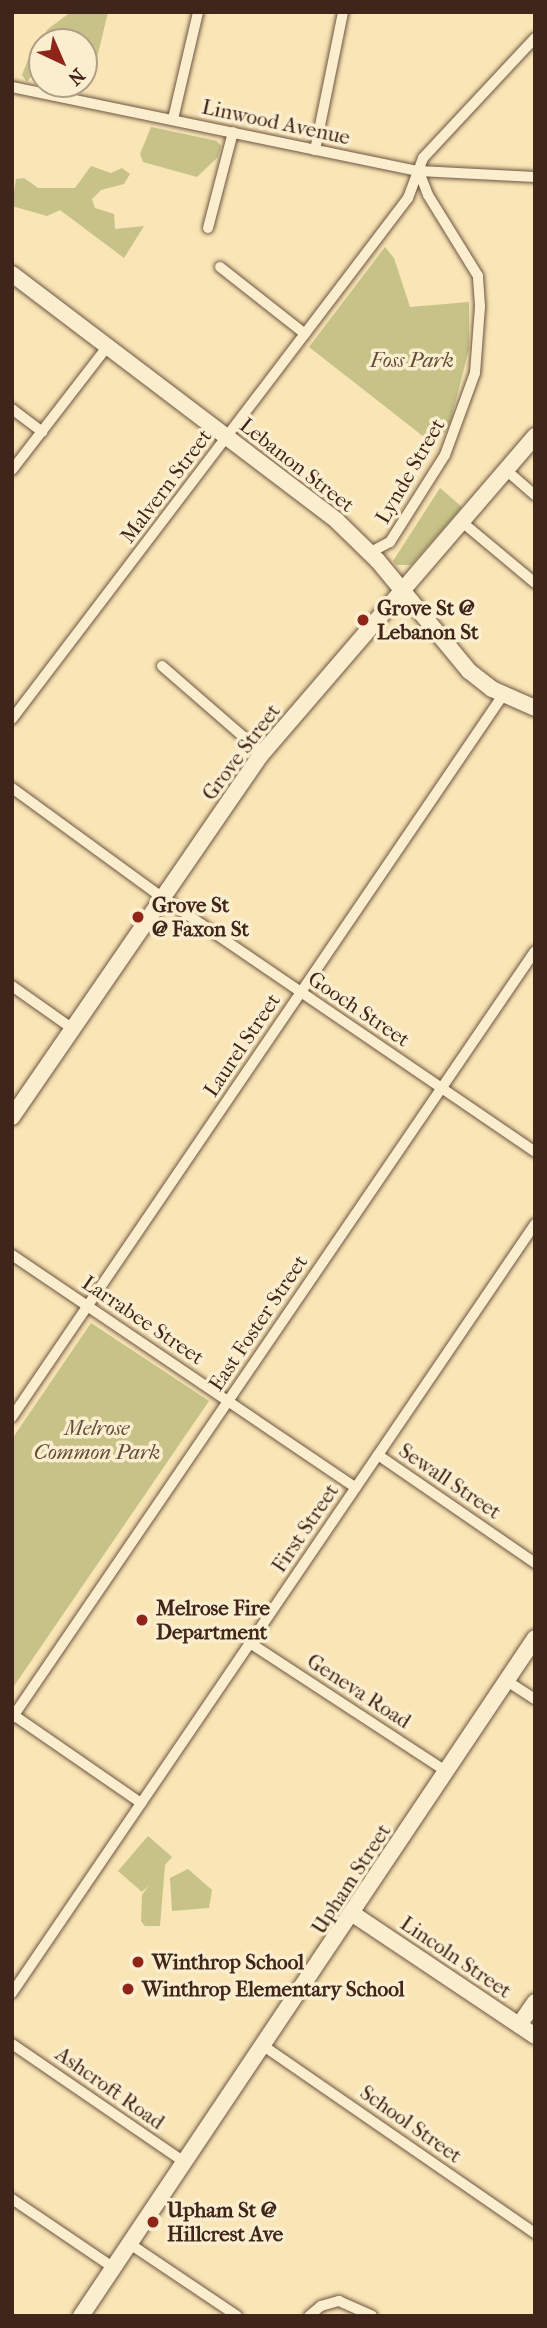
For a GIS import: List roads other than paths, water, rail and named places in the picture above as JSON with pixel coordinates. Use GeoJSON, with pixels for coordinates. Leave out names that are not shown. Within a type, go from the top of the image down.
{"type":"FeatureCollection","features":[{"type":"Feature","properties":{"kind":"main road","name":"Lebanon Street"},"geometry":{"type":"LineString","coordinates":[[12,274],[313,502],[369,552],[469,671],[503,695],[535,708]]}},
{"type":"Feature","properties":{"kind":"main road","name":"Grove Street"},"geometry":{"type":"LineString","coordinates":[[12,1117],[262,753],[535,436]]}},
{"type":"Feature","properties":{"kind":"main road","name":"Upham Street"},"geometry":{"type":"LineString","coordinates":[[81,2316],[265,2047],[535,1638]]}},
{"type":"Feature","properties":{"kind":"main road","name":"Lincoln Street"},"geometry":{"type":"LineString","coordinates":[[353,1914],[535,2036]]}},
{"type":"Feature","properties":{"kind":"main road"},"geometry":{"type":"LineString","coordinates":[[519,2025],[535,2002]]}},
{"type":"Feature","properties":{"kind":"street"},"geometry":{"type":"LineString","coordinates":[[173,120],[198,12]]}},
{"type":"Feature","properties":{"kind":"street"},"geometry":{"type":"LineString","coordinates":[[315,150],[343,12]]}},
{"type":"Feature","properties":{"kind":"street"},"geometry":{"type":"LineString","coordinates":[[419,171],[427,153],[535,38]]}},
{"type":"Feature","properties":{"kind":"street","name":"Linwood Avenue"},"geometry":{"type":"LineString","coordinates":[[12,86],[419,171],[535,177]]}},
{"type":"Feature","properties":{"kind":"street"},"geometry":{"type":"LineString","coordinates":[[208,229],[233,132]]}},
{"type":"Feature","properties":{"kind":"street","name":"Malvern Street"},"geometry":{"type":"LineString","coordinates":[[12,719],[408,198],[419,171]]}},
{"type":"Feature","properties":{"kind":"street","name":"Lynde Street"},"geometry":{"type":"LineString","coordinates":[[369,552],[390,542],[445,455],[475,373],[480,306],[478,276],[428,195],[419,171]]}},
{"type":"Feature","properties":{"kind":"street"},"geometry":{"type":"LineString","coordinates":[[220,267],[306,334]]}},
{"type":"Feature","properties":{"kind":"street"},"geometry":{"type":"LineString","coordinates":[[12,470],[108,346]]}},
{"type":"Feature","properties":{"kind":"street"},"geometry":{"type":"LineString","coordinates":[[12,409],[42,432]]}},
{"type":"Feature","properties":{"kind":"street"},"geometry":{"type":"LineString","coordinates":[[506,470],[535,495]]}},
{"type":"Feature","properties":{"kind":"street"},"geometry":{"type":"LineString","coordinates":[[462,522],[535,583]]}},
{"type":"Feature","properties":{"kind":"street"},"geometry":{"type":"LineString","coordinates":[[162,666],[262,753]]}},
{"type":"Feature","properties":{"kind":"street","name":"Laurel Street"},"geometry":{"type":"LineString","coordinates":[[12,1417],[503,695]]}},
{"type":"Feature","properties":{"kind":"street","name":"Gooch Street"},"geometry":{"type":"LineString","coordinates":[[12,788],[163,898],[535,1152]]}},
{"type":"Feature","properties":{"kind":"street","name":"East Foster Street"},"geometry":{"type":"LineString","coordinates":[[13,1716],[535,951]]}},
{"type":"Feature","properties":{"kind":"street"},"geometry":{"type":"LineString","coordinates":[[12,986],[73,1029]]}},
{"type":"Feature","properties":{"kind":"street","name":"First Street"},"geometry":{"type":"LineString","coordinates":[[12,1993],[535,1224]]}},
{"type":"Feature","properties":{"kind":"street","name":"Larrabee Street"},"geometry":{"type":"LineString","coordinates":[[12,1255],[356,1488]]}},
{"type":"Feature","properties":{"kind":"street","name":"Sewall Street"},"geometry":{"type":"LineString","coordinates":[[378,1455],[535,1563]]}},
{"type":"Feature","properties":{"kind":"street","name":"Geneva Road"},"geometry":{"type":"LineString","coordinates":[[250,1643],[447,1772]]}},
{"type":"Feature","properties":{"kind":"street"},"geometry":{"type":"LineString","coordinates":[[507,1681],[535,1699]]}},
{"type":"Feature","properties":{"kind":"street"},"geometry":{"type":"LineString","coordinates":[[13,1716],[141,1803]]}},
{"type":"Feature","properties":{"kind":"street","name":"Ashcroft Road"},"geometry":{"type":"LineString","coordinates":[[12,2044],[186,2163]]}},
{"type":"Feature","properties":{"kind":"street","name":"School Street"},"geometry":{"type":"LineString","coordinates":[[265,2047],[535,2233]]}},
{"type":"Feature","properties":{"kind":"street"},"geometry":{"type":"LineString","coordinates":[[12,2199],[114,2268]]}},
{"type":"Feature","properties":{"kind":"street"},"geometry":{"type":"LineString","coordinates":[[130,2244],[232,2314]]}},
{"type":"Feature","properties":{"kind":"street"},"geometry":{"type":"LineString","coordinates":[[309,2316],[321,2306],[339,2301],[372,2316]]}},
{"type":"Feature","properties":{"kind":"place","name":"Grove St @ Lebanon St"},"geometry":{"type":"Point","coordinates":[363,620]}},
{"type":"Feature","properties":{"kind":"place","name":"Grove St @ Faxon St"},"geometry":{"type":"Point","coordinates":[138,917]}},
{"type":"Feature","properties":{"kind":"place","name":"Melrose Fire Department"},"geometry":{"type":"Point","coordinates":[142,1620]}},
{"type":"Feature","properties":{"kind":"place","name":"Winthrop School"},"geometry":{"type":"Point","coordinates":[138,1962]}},
{"type":"Feature","properties":{"kind":"place","name":"Winthrop Elementary School"},"geometry":{"type":"Point","coordinates":[128,1989]}},
{"type":"Feature","properties":{"kind":"place","name":"Upham St @ Hillcrest Ave"},"geometry":{"type":"Point","coordinates":[153,2222]}},
{"type":"Feature","properties":{"kind":"park label","name":"Foss Park"},"geometry":{"type":"Point","coordinates":[412,360]}},
{"type":"Feature","properties":{"kind":"park label","name":"Melrose Common Park"},"geometry":{"type":"Point","coordinates":[97,1440]}}]}
